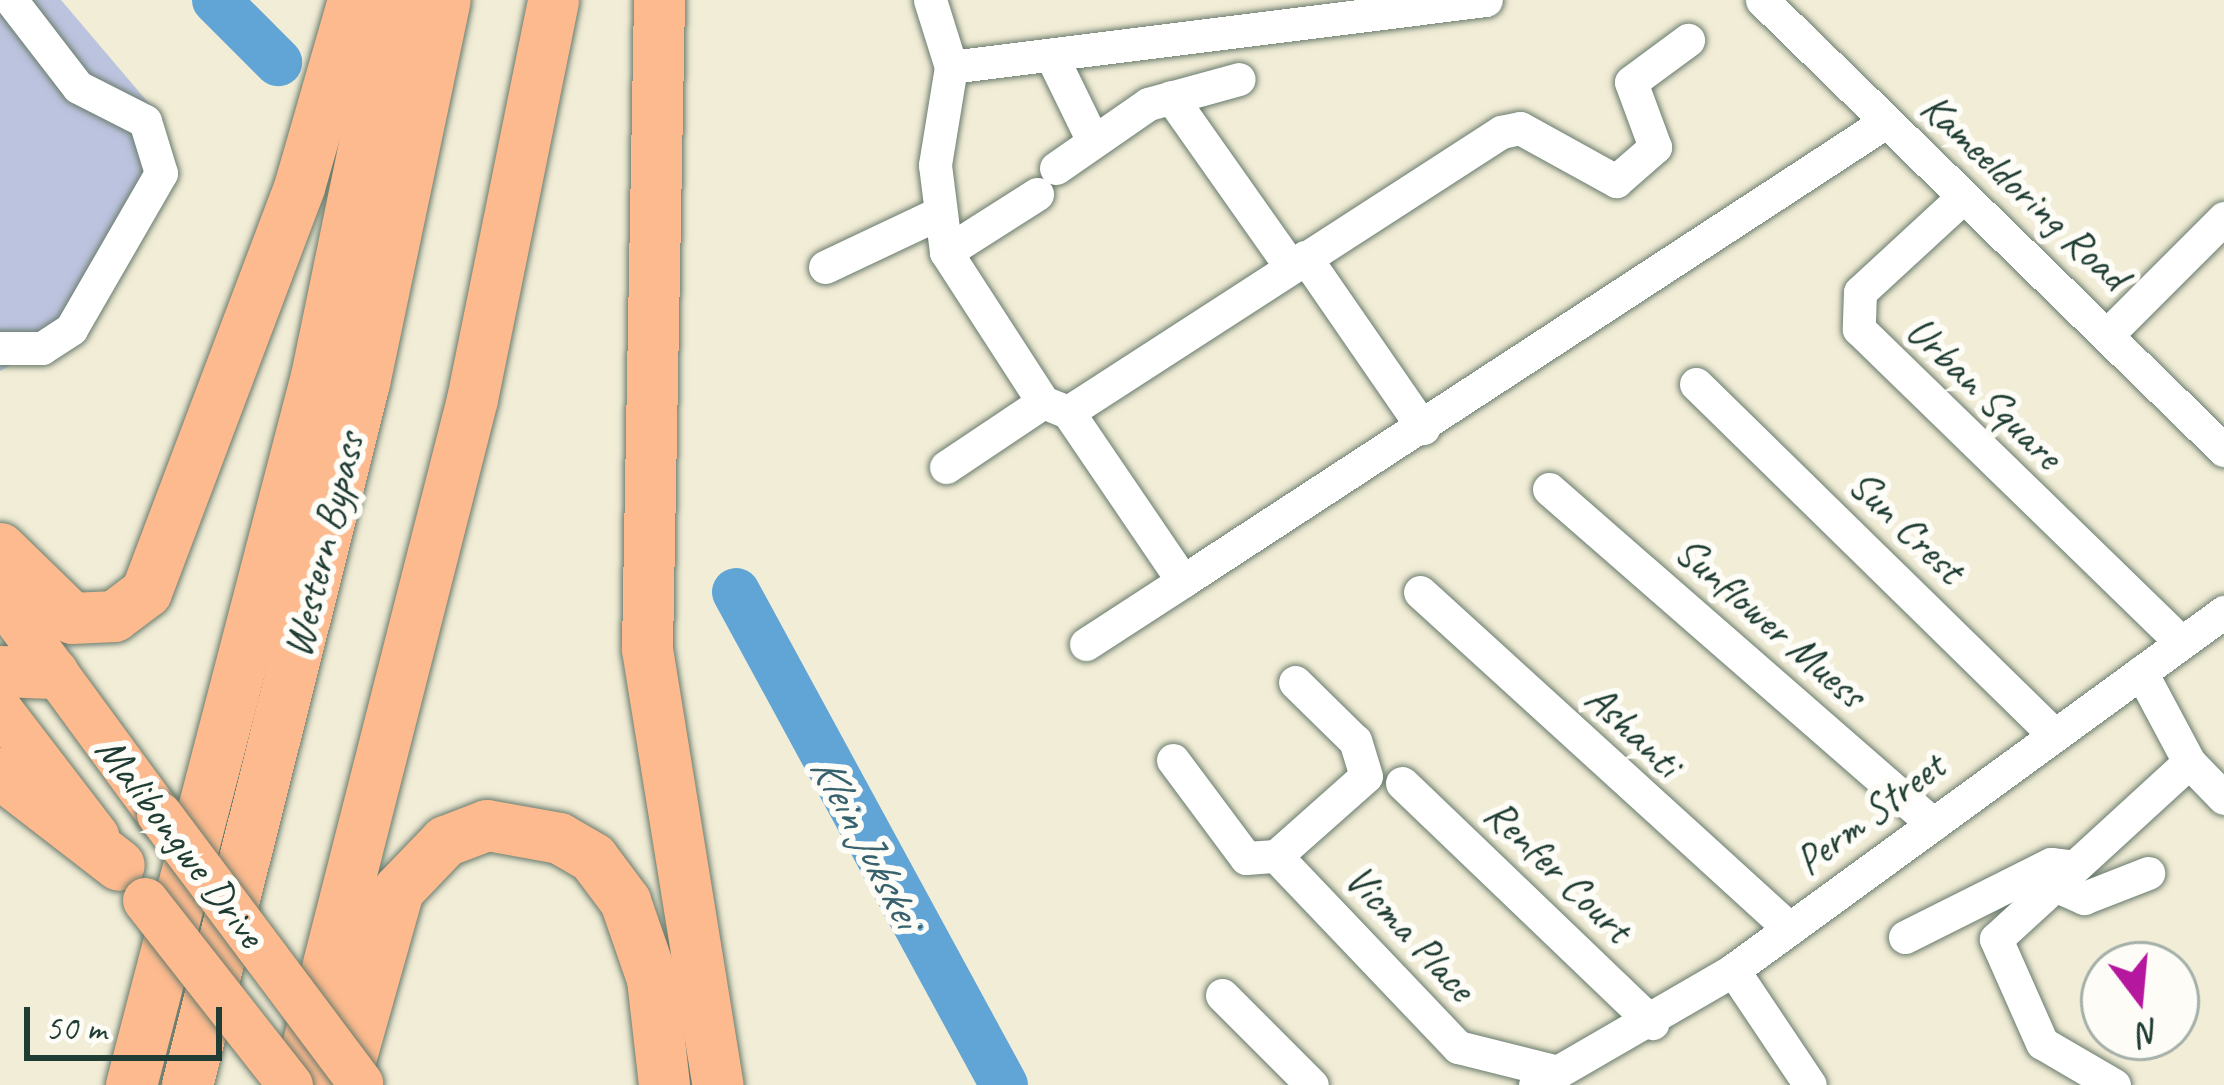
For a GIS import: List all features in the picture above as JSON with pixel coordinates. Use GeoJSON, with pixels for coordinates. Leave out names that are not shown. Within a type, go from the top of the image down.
{"type":"FeatureCollection","features":[{"type":"Feature","properties":{"kind":"highway"},"geometry":{"type":"LineString","coordinates":[[0,548],[72,618],[114,616],[146,592],[299,187],[353,0]]}},
{"type":"Feature","properties":{"kind":"highway"},"geometry":{"type":"LineString","coordinates":[[131,1085],[316,376],[394,0]]}},
{"type":"Feature","properties":{"kind":"highway","name":"Western Bypass"},"geometry":{"type":"LineString","coordinates":[[187,1085],[364,383],[445,0]]}},
{"type":"Feature","properties":{"kind":"highway"},"geometry":{"type":"LineString","coordinates":[[294,1085],[466,422],[553,0]]}},
{"type":"Feature","properties":{"kind":"highway"},"geometry":{"type":"LineString","coordinates":[[659,0],[647,649],[718,1085]]}},
{"type":"Feature","properties":{"kind":"highway"},"geometry":{"type":"LineString","coordinates":[[0,671],[53,673]]}},
{"type":"Feature","properties":{"kind":"highway"},"geometry":{"type":"LineString","coordinates":[[0,773],[132,883]]}},
{"type":"Feature","properties":{"kind":"highway"},"geometry":{"type":"LineString","coordinates":[[355,1084],[398,890],[445,841],[487,825],[559,838],[593,858],[625,901],[652,979],[664,1085]]}},
{"type":"Feature","properties":{"kind":"main road","name":"Malibongwe Drive"},"geometry":{"type":"LineString","coordinates":[[0,597],[355,1084]]}},
{"type":"Feature","properties":{"kind":"main road","name":"Malibongwe Drive"},"geometry":{"type":"LineString","coordinates":[[0,710],[294,1085]]}},
{"type":"Feature","properties":{"kind":"street"},"geometry":{"type":"LineString","coordinates":[[0,348],[42,347],[71,328],[161,173],[145,121],[78,87],[11,0]]}},
{"type":"Feature","properties":{"kind":"street"},"geometry":{"type":"LineString","coordinates":[[930,0],[951,67],[937,214],[946,252],[1184,581]]}},
{"type":"Feature","properties":{"kind":"street"},"geometry":{"type":"LineString","coordinates":[[951,67],[1054,61],[1486,0]]}},
{"type":"Feature","properties":{"kind":"street","name":"Kameeldoring Road"},"geometry":{"type":"LineString","coordinates":[[1762,0],[2224,450]]}},
{"type":"Feature","properties":{"kind":"street"},"geometry":{"type":"LineString","coordinates":[[946,467],[1056,407],[1512,128],[1616,181],[1655,147],[1631,82],[1688,40]]}},
{"type":"Feature","properties":{"kind":"street"},"geometry":{"type":"LineString","coordinates":[[1054,61],[1092,139]]}},
{"type":"Feature","properties":{"kind":"street"},"geometry":{"type":"LineString","coordinates":[[946,252],[1047,181],[1092,139],[1171,97],[1239,79]]}},
{"type":"Feature","properties":{"kind":"street"},"geometry":{"type":"LineString","coordinates":[[1171,97],[1423,428]]}},
{"type":"Feature","properties":{"kind":"street"},"geometry":{"type":"LineString","coordinates":[[1086,644],[1884,123]]}},
{"type":"Feature","properties":{"kind":"street","name":"Urban Square"},"geometry":{"type":"LineString","coordinates":[[1963,197],[1870,279],[1859,329],[2181,642]]}},
{"type":"Feature","properties":{"kind":"street"},"geometry":{"type":"LineString","coordinates":[[825,267],[937,214]]}},
{"type":"Feature","properties":{"kind":"street"},"geometry":{"type":"LineString","coordinates":[[2108,334],[2224,218]]}},
{"type":"Feature","properties":{"kind":"street","name":"Sun Crest"},"geometry":{"type":"LineString","coordinates":[[1696,384],[2052,733]]}},
{"type":"Feature","properties":{"kind":"street","name":"Sunflower Muess"},"geometry":{"type":"LineString","coordinates":[[1549,490],[1933,824]]}},
{"type":"Feature","properties":{"kind":"street","name":"Ashanti"},"geometry":{"type":"LineString","coordinates":[[1420,592],[1790,929]]}},
{"type":"Feature","properties":{"kind":"street","name":"Perm Street"},"geometry":{"type":"LineString","coordinates":[[1547,1078],[1652,1023],[1732,970],[2224,612]]}},
{"type":"Feature","properties":{"kind":"street"},"geometry":{"type":"LineString","coordinates":[[2140,672],[2189,762],[2224,799]]}},
{"type":"Feature","properties":{"kind":"street","name":"Vicma Place"},"geometry":{"type":"LineString","coordinates":[[1173,760],[1246,858],[1276,856],[1366,776],[1364,753],[1295,682]]}},
{"type":"Feature","properties":{"kind":"street"},"geometry":{"type":"LineString","coordinates":[[2114,1085],[2042,1042],[1995,947],[2067,866],[2189,762]]}},
{"type":"Feature","properties":{"kind":"street","name":"Renfer Court"},"geometry":{"type":"LineString","coordinates":[[1402,783],[1652,1023]]}},
{"type":"Feature","properties":{"kind":"street","name":"Vicma Place"},"geometry":{"type":"LineString","coordinates":[[1276,856],[1458,1047],[1547,1078]]}},
{"type":"Feature","properties":{"kind":"street"},"geometry":{"type":"LineString","coordinates":[[2067,866],[2066,890],[2084,898],[2148,873]]}},
{"type":"Feature","properties":{"kind":"street"},"geometry":{"type":"LineString","coordinates":[[1905,938],[1998,885],[2067,866]]}},
{"type":"Feature","properties":{"kind":"street"},"geometry":{"type":"LineString","coordinates":[[1732,970],[1810,1085]]}},
{"type":"Feature","properties":{"kind":"street"},"geometry":{"type":"LineString","coordinates":[[1222,995],[1312,1085]]}},
{"type":"Feature","properties":{"kind":"shaded area"},"geometry":{"type":"Polygon","coordinates":[[[0,0],[61,0],[163,120],[153,180],[56,342],[0,371],[0,0]]]}},
{"type":"Feature","properties":{"kind":"waterway","name":"Klein Jukskei"},"geometry":{"type":"LineString","coordinates":[[216,0],[278,62]]}},
{"type":"Feature","properties":{"kind":"waterway","name":"Klein Jukskei"},"geometry":{"type":"LineString","coordinates":[[736,592],[1004,1085]]}}]}
